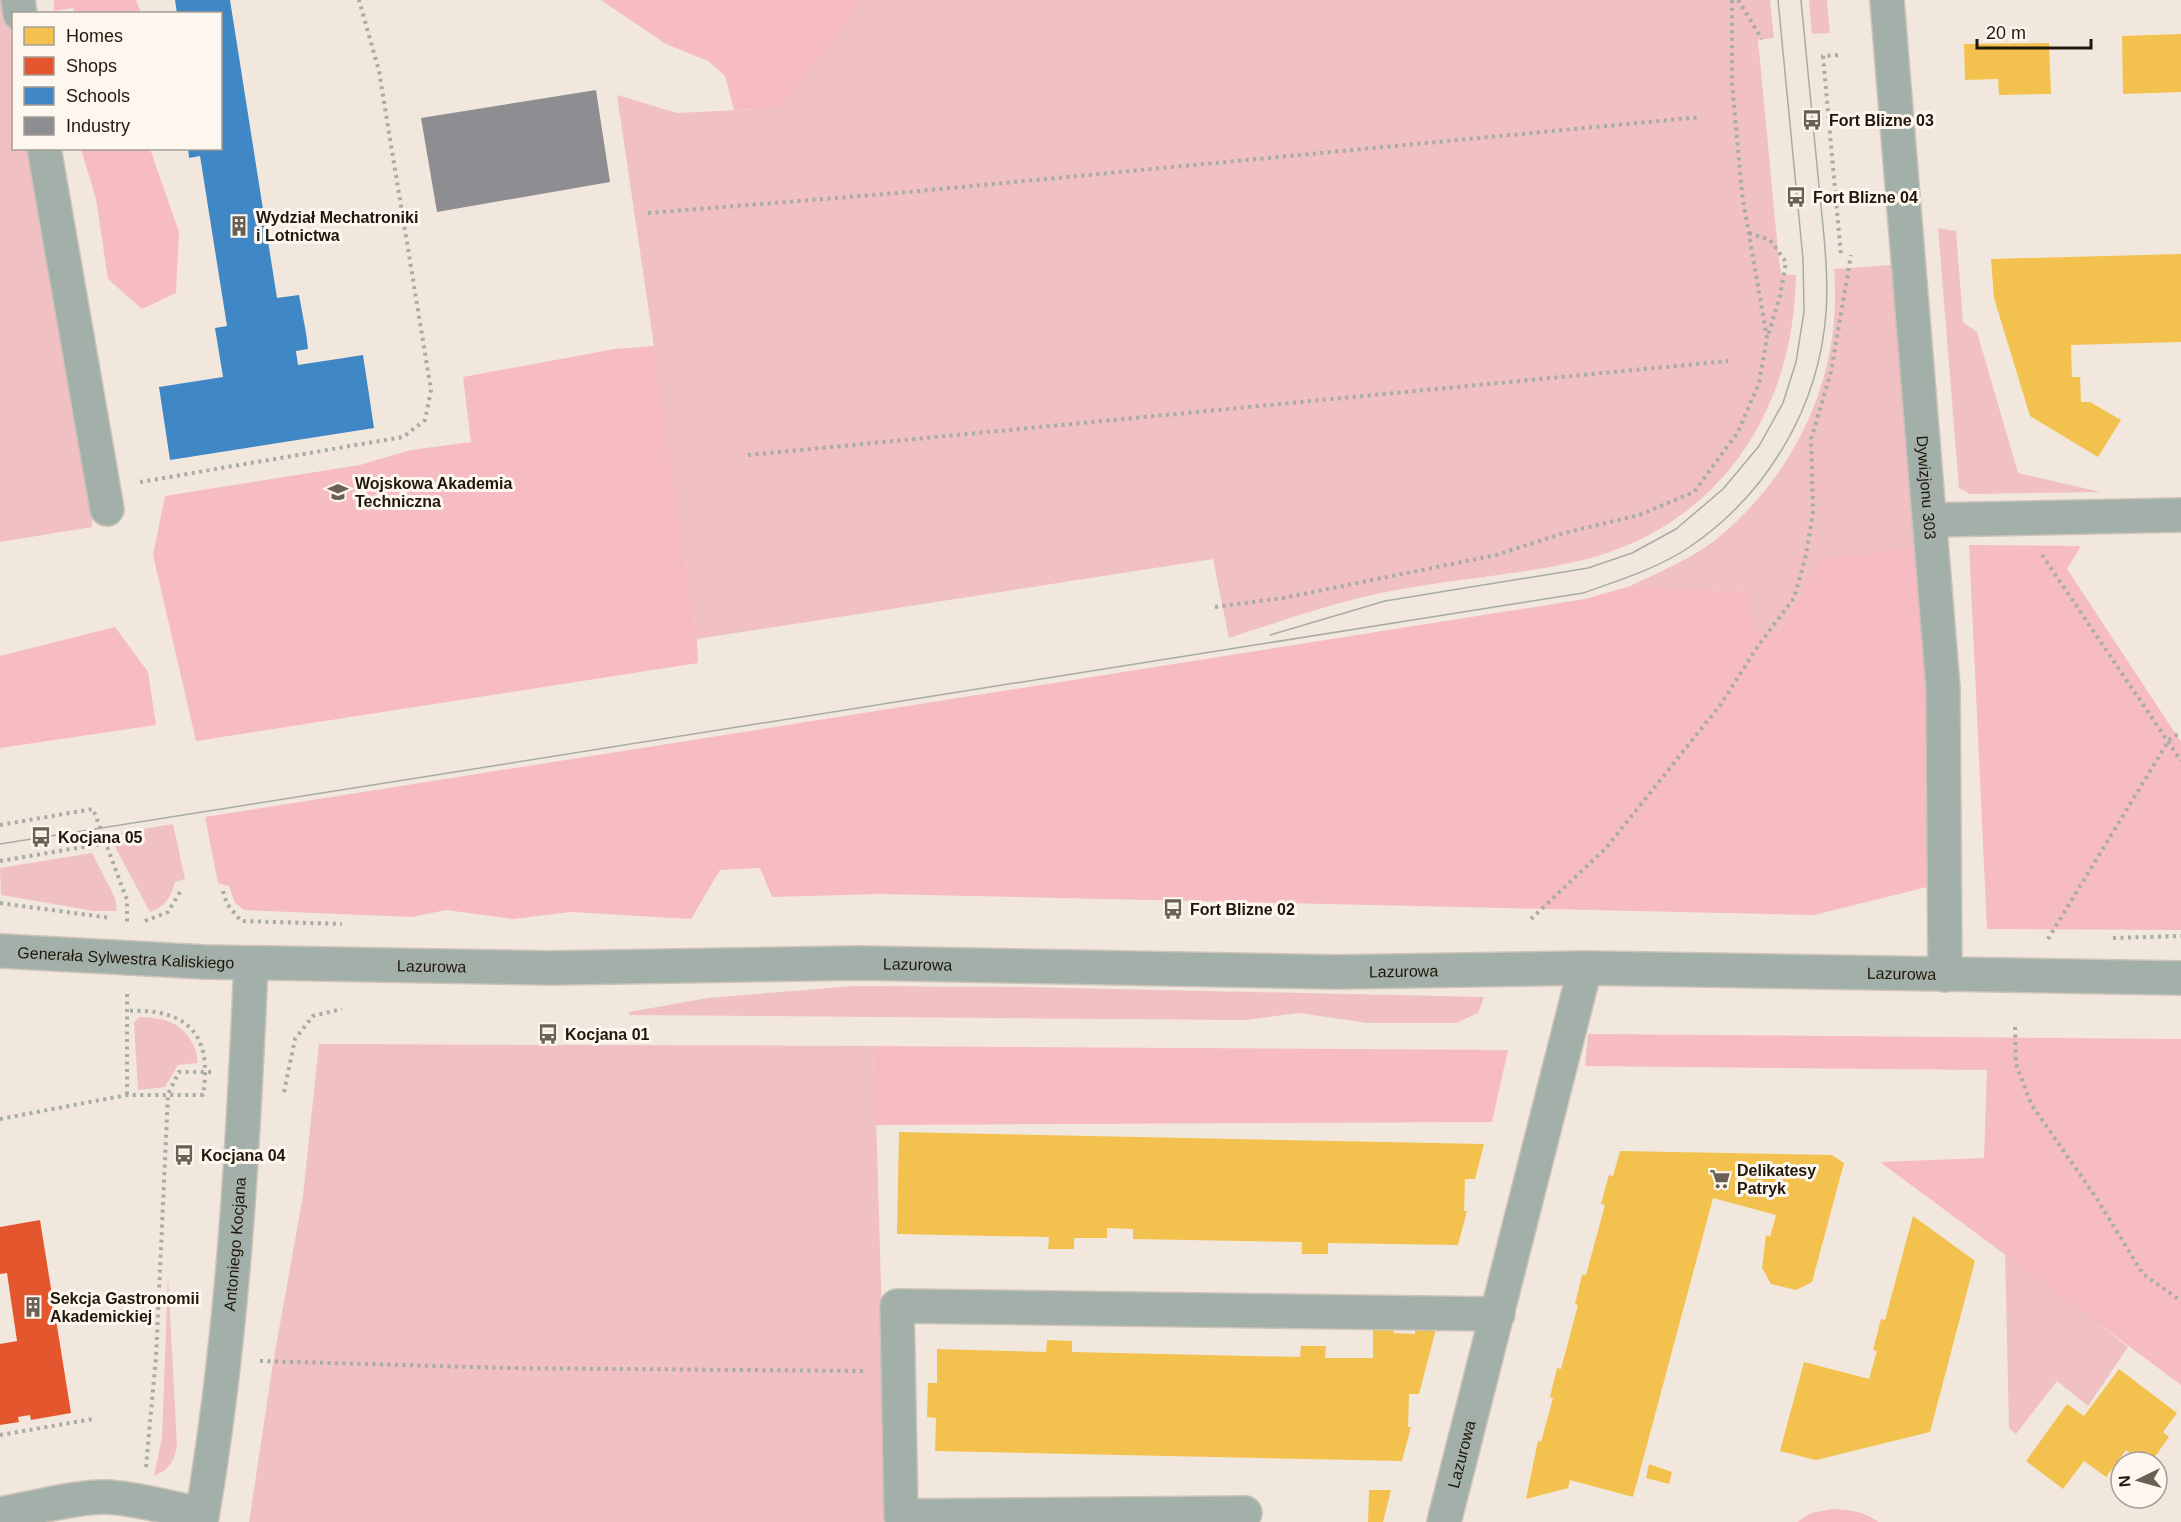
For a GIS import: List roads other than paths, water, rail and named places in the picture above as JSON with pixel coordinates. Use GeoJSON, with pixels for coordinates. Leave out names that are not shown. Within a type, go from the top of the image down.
{"type":"FeatureCollection","features":[{"type":"Feature","properties":{"kind":"street","name":"Dywizjonu 303"},"geometry":{"type":"LineString","coordinates":[[1887,0],[1943,688],[1945,975]]}},
{"type":"Feature","properties":{"kind":"street"},"geometry":{"type":"LineString","coordinates":[[44,150],[106,498]]}},
{"type":"Feature","properties":{"kind":"street"},"geometry":{"type":"LineString","coordinates":[[1930,520],[2181,515]]}},
{"type":"Feature","properties":{"kind":"street","name":"Generała Sylwestra Kaliskiego"},"geometry":{"type":"LineString","coordinates":[[0,951],[251,963]]}},
{"type":"Feature","properties":{"kind":"street","name":"Lazurowa"},"geometry":{"type":"LineString","coordinates":[[251,963],[551,968],[859,963],[1336,972],[1585,968],[2181,978]]}},
{"type":"Feature","properties":{"kind":"street","name":"Antoniego Kocjana"},"geometry":{"type":"LineString","coordinates":[[202,1518],[211,1463],[233,1275],[251,963]]}},
{"type":"Feature","properties":{"kind":"street","name":"Lazurowa"},"geometry":{"type":"LineString","coordinates":[[1444,1522],[1585,968]]}},
{"type":"Feature","properties":{"kind":"street"},"geometry":{"type":"LineString","coordinates":[[1245,1513],[902,1516],[897,1306],[1498,1314]]}},
{"type":"Feature","properties":{"kind":"street"},"geometry":{"type":"LineString","coordinates":[[0,1514],[104,1497],[136,1500],[202,1518]]}},
{"type":"Feature","properties":{"kind":"tram line"},"geometry":{"type":"LineString","coordinates":[[1270,635],[1385,601],[1588,568],[1632,553],[1676,529],[1723,489],[1759,446],[1783,403],[1796,362],[1804,312],[1803,259],[1778,0]]}},
{"type":"Feature","properties":{"kind":"tram line"},"geometry":{"type":"LineString","coordinates":[[0,844],[1583,593],[1653,567],[1691,546],[1719,525],[1744,500],[1766,474],[1785,445],[1801,414],[1813,382],[1826,313],[1827,281],[1801,0]]}},
{"type":"Feature","properties":{"kind":"place","name":"Fort Blizne 03"},"geometry":{"type":"Point","coordinates":[1812,120]}},
{"type":"Feature","properties":{"kind":"place","name":"Fort Blizne 04"},"geometry":{"type":"Point","coordinates":[1796,197]}},
{"type":"Feature","properties":{"kind":"place","name":"Wydział Mechatroniki i Lotnictwa"},"geometry":{"type":"Point","coordinates":[239,226]}},
{"type":"Feature","properties":{"kind":"place","name":"Wojskowa Akademia Techniczna"},"geometry":{"type":"Point","coordinates":[338,492]}},
{"type":"Feature","properties":{"kind":"place","name":"Kocjana 05"},"geometry":{"type":"Point","coordinates":[41,837]}},
{"type":"Feature","properties":{"kind":"place","name":"Fort Blizne 02"},"geometry":{"type":"Point","coordinates":[1173,909]}},
{"type":"Feature","properties":{"kind":"place","name":"Kocjana 01"},"geometry":{"type":"Point","coordinates":[548,1034]}},
{"type":"Feature","properties":{"kind":"place","name":"Kocjana 04"},"geometry":{"type":"Point","coordinates":[184,1155]}},
{"type":"Feature","properties":{"kind":"place","name":"Delikatesy Patryk"},"geometry":{"type":"Point","coordinates":[1720,1179]}},
{"type":"Feature","properties":{"kind":"place","name":"Sekcja Gastronomii Akademickiej"},"geometry":{"type":"Point","coordinates":[33,1307]}}]}
